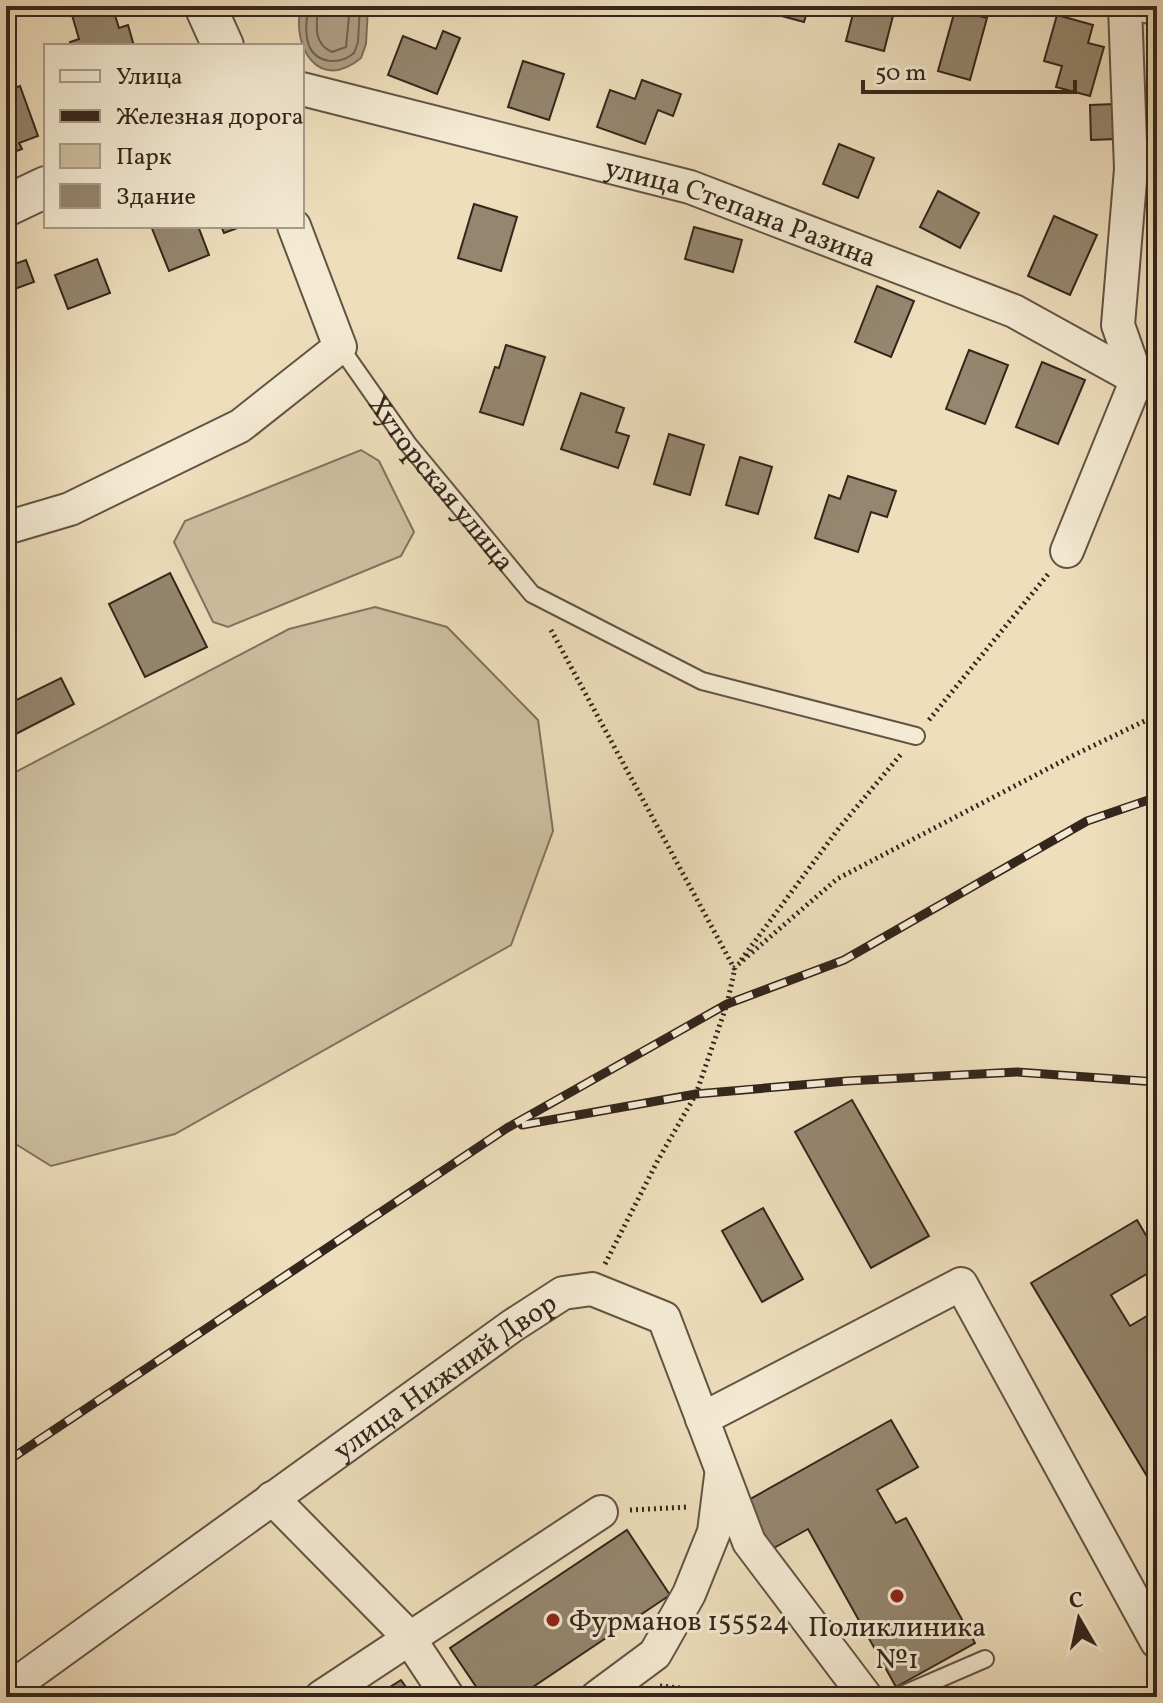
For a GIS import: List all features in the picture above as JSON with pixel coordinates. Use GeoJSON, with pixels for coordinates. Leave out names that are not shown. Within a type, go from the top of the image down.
{"type":"FeatureCollection","features":[{"type":"Feature","properties":{"kind":"street"},"geometry":{"type":"LineString","coordinates":[[205,6],[222,44]]}},
{"type":"Feature","properties":{"kind":"street"},"geometry":{"type":"LineString","coordinates":[[1067,551],[1147,388],[1118,325],[1131,169],[1125,6]]}},
{"type":"Feature","properties":{"kind":"street"},"geometry":{"type":"LineString","coordinates":[[1145,6],[1157,8]]}},
{"type":"Feature","properties":{"kind":"street","name":"улица Степана Разина"},"geometry":{"type":"LineString","coordinates":[[304,90],[690,187],[1014,311],[1147,388]]}},
{"type":"Feature","properties":{"kind":"street"},"geometry":{"type":"LineString","coordinates":[[6,206],[44,188]]}},
{"type":"Feature","properties":{"kind":"street"},"geometry":{"type":"LineString","coordinates":[[6,528],[70,509],[240,426],[340,347],[295,228]]}},
{"type":"Feature","properties":{"kind":"street"},"geometry":{"type":"LineString","coordinates":[[702,1419],[961,1284],[1157,1642]]}},
{"type":"Feature","properties":{"kind":"street","name":"улица Нижний Двор"},"geometry":{"type":"LineString","coordinates":[[6,1691],[512,1326],[563,1293],[592,1289],[664,1318],[749,1542],[866,1697]]}},
{"type":"Feature","properties":{"kind":"street"},"geometry":{"type":"LineString","coordinates":[[608,1690],[655,1654],[682,1606],[714,1532],[722,1471]]}},
{"type":"Feature","properties":{"kind":"street"},"geometry":{"type":"LineString","coordinates":[[272,1498],[409,1639],[448,1697]]}},
{"type":"Feature","properties":{"kind":"street"},"geometry":{"type":"LineString","coordinates":[[321,1697],[601,1512]]}},
{"type":"Feature","properties":{"kind":"lane","name":"Хуторская улица"},"geometry":{"type":"LineString","coordinates":[[340,347],[408,444],[532,594],[702,681],[916,736]]}},
{"type":"Feature","properties":{"kind":"lane"},"geometry":{"type":"LineString","coordinates":[[897,1697],[985,1659]]}},
{"type":"Feature","properties":{"kind":"path"},"geometry":{"type":"LineString","coordinates":[[592,1289],[658,1160],[696,1094],[727,1004],[734,968],[839,828],[1067,551]]}},
{"type":"Feature","properties":{"kind":"path"},"geometry":{"type":"LineString","coordinates":[[532,594],[734,968]]}},
{"type":"Feature","properties":{"kind":"path"},"geometry":{"type":"LineString","coordinates":[[734,968],[837,879],[1157,715]]}},
{"type":"Feature","properties":{"kind":"path"},"geometry":{"type":"LineString","coordinates":[[601,1512],[717,1505]]}},
{"type":"Feature","properties":{"kind":"path"},"geometry":{"type":"LineString","coordinates":[[608,1690],[770,1697]]}},
{"type":"Feature","properties":{"kind":"green space"},"geometry":{"type":"Polygon","coordinates":[[[361,450],[379,461],[414,532],[401,556],[228,627],[213,622],[174,542],[185,521],[361,450]]]}},
{"type":"Feature","properties":{"kind":"green space"},"geometry":{"type":"Polygon","coordinates":[[[375,607],[447,627],[538,720],[553,831],[511,945],[175,1134],[51,1166],[6,1138],[6,777],[289,629],[375,607]]]}},
{"type":"Feature","properties":{"kind":"water"},"geometry":{"type":"Polygon","coordinates":[[[301,6],[368,6],[366,44],[361,58],[346,67],[332,70],[321,68],[305,50],[299,21],[301,6]]]}},
{"type":"Feature","properties":{"kind":"building"},"geometry":{"type":"Polygon","coordinates":[[[6,6],[25,6],[26,10],[7,16],[6,6]]]}},
{"type":"Feature","properties":{"kind":"building"},"geometry":{"type":"Polygon","coordinates":[[[112,6],[119,28],[128,25],[133,44],[71,44],[79,39],[72,15],[112,6]]]}},
{"type":"Feature","properties":{"kind":"building"},"geometry":{"type":"Polygon","coordinates":[[[781,6],[809,6],[804,22],[778,15],[781,6]]]}},
{"type":"Feature","properties":{"kind":"building"},"geometry":{"type":"Polygon","coordinates":[[[855,6],[915,6],[913,13],[895,8],[884,51],[846,41],[855,6]]]}},
{"type":"Feature","properties":{"kind":"building"},"geometry":{"type":"Polygon","coordinates":[[[955,10],[987,18],[970,80],[938,71],[955,10]]]}},
{"type":"Feature","properties":{"kind":"building"},"geometry":{"type":"Polygon","coordinates":[[[1057,15],[1093,25],[1088,43],[1104,47],[1090,96],[1056,87],[1062,66],[1044,61],[1057,15]]]}},
{"type":"Feature","properties":{"kind":"building"},"geometry":{"type":"Polygon","coordinates":[[[443,31],[460,38],[437,94],[388,75],[403,36],[436,49],[443,31]]]}},
{"type":"Feature","properties":{"kind":"building"},"geometry":{"type":"Polygon","coordinates":[[[523,61],[564,74],[549,120],[508,107],[523,61]]]}},
{"type":"Feature","properties":{"kind":"building"},"geometry":{"type":"Polygon","coordinates":[[[642,80],[681,94],[673,116],[658,110],[645,144],[597,127],[610,90],[635,99],[642,80]]]}},
{"type":"Feature","properties":{"kind":"building"},"geometry":{"type":"Polygon","coordinates":[[[20,86],[38,136],[19,143],[22,149],[6,155],[6,91],[20,86]]]}},
{"type":"Feature","properties":{"kind":"building"},"geometry":{"type":"Polygon","coordinates":[[[1115,104],[1116,139],[1091,140],[1090,105],[1115,104]]]}},
{"type":"Feature","properties":{"kind":"building"},"geometry":{"type":"Polygon","coordinates":[[[839,144],[874,158],[858,198],[823,184],[839,144]]]}},
{"type":"Feature","properties":{"kind":"building"},"geometry":{"type":"Polygon","coordinates":[[[938,191],[979,213],[960,248],[920,227],[938,191]]]}},
{"type":"Feature","properties":{"kind":"building"},"geometry":{"type":"Polygon","coordinates":[[[474,204],[517,217],[501,271],[458,258],[474,204]]]}},
{"type":"Feature","properties":{"kind":"building"},"geometry":{"type":"Polygon","coordinates":[[[1054,216],[1097,235],[1070,295],[1028,276],[1054,216]]]}},
{"type":"Feature","properties":{"kind":"building"},"geometry":{"type":"Polygon","coordinates":[[[694,227],[742,240],[733,272],[685,259],[694,227]]]}},
{"type":"Feature","properties":{"kind":"building"},"geometry":{"type":"Polygon","coordinates":[[[152,228],[199,228],[209,255],[169,271],[152,228]]]}},
{"type":"Feature","properties":{"kind":"building"},"geometry":{"type":"Polygon","coordinates":[[[97,259],[110,293],[68,309],[55,275],[97,259]]]}},
{"type":"Feature","properties":{"kind":"building"},"geometry":{"type":"Polygon","coordinates":[[[26,260],[34,282],[6,292],[6,267],[26,260]]]}},
{"type":"Feature","properties":{"kind":"building"},"geometry":{"type":"Polygon","coordinates":[[[877,286],[914,301],[891,357],[855,342],[877,286]]]}},
{"type":"Feature","properties":{"kind":"building"},"geometry":{"type":"Polygon","coordinates":[[[506,345],[545,357],[523,425],[480,412],[506,345]]]}},
{"type":"Feature","properties":{"kind":"building"},"geometry":{"type":"Polygon","coordinates":[[[969,350],[1008,365],[985,424],[946,409],[969,350]]]}},
{"type":"Feature","properties":{"kind":"building"},"geometry":{"type":"Polygon","coordinates":[[[1042,362],[1085,380],[1058,444],[1016,427],[1042,362]]]}},
{"type":"Feature","properties":{"kind":"building"},"geometry":{"type":"Polygon","coordinates":[[[581,393],[624,408],[616,432],[629,436],[618,468],[561,449],[581,393]]]}},
{"type":"Feature","properties":{"kind":"building"},"geometry":{"type":"Polygon","coordinates":[[[669,434],[704,445],[690,495],[654,484],[669,434]]]}},
{"type":"Feature","properties":{"kind":"building"},"geometry":{"type":"Polygon","coordinates":[[[740,457],[772,467],[758,514],[726,505],[740,457]]]}},
{"type":"Feature","properties":{"kind":"building"},"geometry":{"type":"Polygon","coordinates":[[[848,476],[896,491],[887,517],[871,512],[858,552],[815,538],[829,495],[840,499],[848,476]]]}},
{"type":"Feature","properties":{"kind":"building"},"geometry":{"type":"Polygon","coordinates":[[[170,573],[207,647],[145,677],[109,604],[170,573]]]}},
{"type":"Feature","properties":{"kind":"building"},"geometry":{"type":"Polygon","coordinates":[[[61,678],[74,704],[6,739],[6,705],[61,678]]]}},
{"type":"Feature","properties":{"kind":"building"},"geometry":{"type":"Polygon","coordinates":[[[852,1100],[929,1236],[871,1268],[795,1132],[852,1100]]]}},
{"type":"Feature","properties":{"kind":"building"},"geometry":{"type":"Polygon","coordinates":[[[763,1208],[803,1279],[762,1302],[722,1231],[763,1208]]]}},
{"type":"Feature","properties":{"kind":"building"},"geometry":{"type":"Polygon","coordinates":[[[1137,1220],[1157,1254],[1157,1268],[1111,1295],[1130,1326],[1157,1310],[1157,1493],[1031,1283],[1137,1220]]]}},
{"type":"Feature","properties":{"kind":"building","name":"Поликлиника №1"},"geometry":{"type":"Polygon","coordinates":[[[891,1420],[918,1467],[877,1490],[896,1523],[906,1518],[975,1643],[896,1687],[808,1529],[772,1549],[745,1502],[891,1420]]]}},
{"type":"Feature","properties":{"kind":"building"},"geometry":{"type":"Polygon","coordinates":[[[627,1530],[670,1595],[518,1697],[483,1697],[450,1648],[627,1530]]]}},
{"type":"Feature","properties":{"kind":"building"},"geometry":{"type":"Polygon","coordinates":[[[401,1680],[413,1697],[374,1697],[401,1680]]]}},
{"type":"Feature","properties":{"kind":"building"},"geometry":{"type":"Polygon","coordinates":[[[993,1688],[998,1697],[977,1697],[993,1688]]]}},
{"type":"Feature","properties":{"kind":"railway"},"geometry":{"type":"LineString","coordinates":[[6,1462],[507,1128],[727,1004],[844,960],[1087,821],[1157,797]]}},
{"type":"Feature","properties":{"kind":"railway"},"geometry":{"type":"LineString","coordinates":[[522,1125],[696,1094],[847,1081],[1017,1072],[1157,1082]]}},
{"type":"Feature","properties":{"kind":"place","name":"Поликлиника №1"},"geometry":{"type":"Point","coordinates":[897,1596]}},
{"type":"Feature","properties":{"kind":"place","name":"Фурманов 155524"},"geometry":{"type":"Point","coordinates":[553,1620]}}]}
